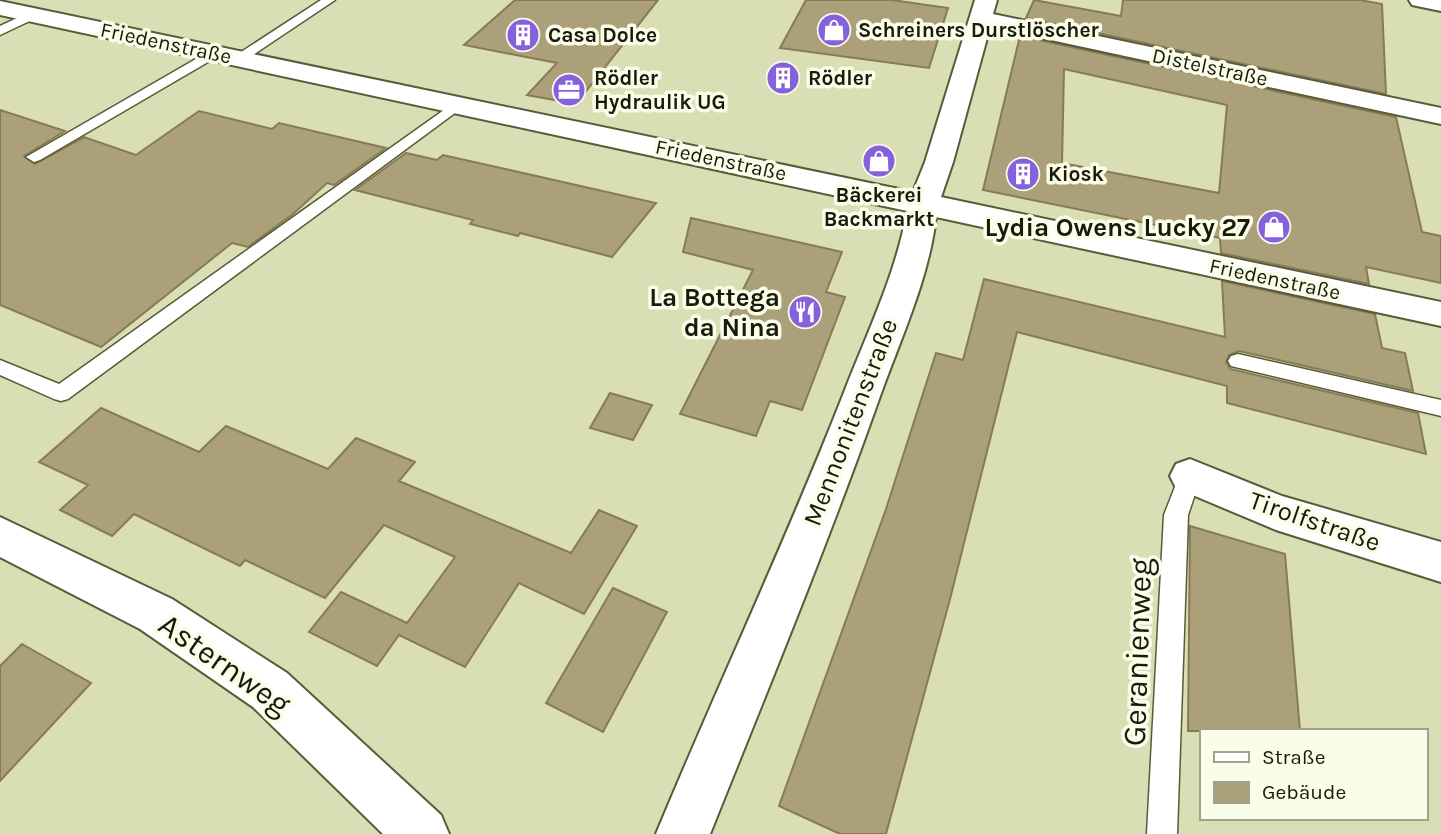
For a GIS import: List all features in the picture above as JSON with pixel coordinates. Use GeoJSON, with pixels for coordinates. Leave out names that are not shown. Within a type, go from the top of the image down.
{"type":"FeatureCollection","features":[{"type":"Feature","properties":{"kind":"street"},"geometry":{"type":"LineString","coordinates":[[1420,0],[1441,4]]}},
{"type":"Feature","properties":{"kind":"street","name":"Friedenstraße"},"geometry":{"type":"LineString","coordinates":[[0,8],[1441,314]]}},
{"type":"Feature","properties":{"kind":"street","name":"Distelstraße"},"geometry":{"type":"LineString","coordinates":[[983,9],[1441,116]]}},
{"type":"Feature","properties":{"kind":"street","name":"Mennonitenstraße"},"geometry":{"type":"LineString","coordinates":[[683,834],[830,480],[905,279],[918,238],[923,204],[939,162],[983,9]]}},
{"type":"Feature","properties":{"kind":"street","name":"Tirolfstraße"},"geometry":{"type":"LineString","coordinates":[[1190,475],[1276,512],[1441,562]]}},
{"type":"Feature","properties":{"kind":"street","name":"Asternweg"},"geometry":{"type":"LineString","coordinates":[[0,536],[156,614],[270,690],[422,834]]}},
{"type":"Feature","properties":{"kind":"lane"},"geometry":{"type":"LineString","coordinates":[[34,157],[329,0]]}},
{"type":"Feature","properties":{"kind":"lane"},"geometry":{"type":"LineString","coordinates":[[0,31],[32,15]]}},
{"type":"Feature","properties":{"kind":"lane"},"geometry":{"type":"LineString","coordinates":[[0,367],[61,393],[457,104]]}},
{"type":"Feature","properties":{"kind":"lane"},"geometry":{"type":"LineString","coordinates":[[1238,361],[1441,408]]}},
{"type":"Feature","properties":{"kind":"lane","name":"Geranienweg"},"geometry":{"type":"LineString","coordinates":[[1162,834],[1176,515],[1190,475]]}},
{"type":"Feature","properties":{"kind":"building"},"geometry":{"type":"Polygon","coordinates":[[[515,0],[658,0],[576,104],[527,95],[557,63],[464,45],[515,0]]]}},
{"type":"Feature","properties":{"kind":"building","name":"Schreiners Durstlöscher"},"geometry":{"type":"Polygon","coordinates":[[[806,0],[892,0],[948,8],[929,68],[780,48],[806,0]]]}},
{"type":"Feature","properties":{"kind":"building"},"geometry":{"type":"Polygon","coordinates":[[[1034,0],[1121,16],[1123,0],[1360,0],[1382,4],[1386,94],[1026,18],[1034,0]]]}},
{"type":"Feature","properties":{"kind":"building"},"geometry":{"type":"Polygon","coordinates":[[[1020,36],[1396,117],[1422,232],[1441,236],[1441,283],[1366,267],[1369,284],[1221,253],[1220,238],[983,190],[1020,36]],[[1064,69],[1062,163],[1219,193],[1227,105],[1064,69]]]}},
{"type":"Feature","properties":{"kind":"building"},"geometry":{"type":"Polygon","coordinates":[[[0,110],[65,131],[24,156],[35,164],[84,137],[136,155],[199,111],[272,129],[279,123],[386,148],[334,185],[327,183],[293,214],[248,247],[232,243],[101,347],[0,305],[0,110]]]}},
{"type":"Feature","properties":{"kind":"building"},"geometry":{"type":"Polygon","coordinates":[[[406,153],[437,160],[443,155],[656,203],[612,257],[520,233],[518,236],[470,224],[473,220],[355,190],[406,153]]]}},
{"type":"Feature","properties":{"kind":"building"},"geometry":{"type":"Polygon","coordinates":[[[691,218],[842,252],[826,292],[845,297],[802,410],[770,401],[756,436],[680,414],[753,270],[683,252],[691,218]]]}},
{"type":"Feature","properties":{"kind":"building"},"geometry":{"type":"Polygon","coordinates":[[[984,279],[1225,337],[1222,281],[1375,314],[1382,348],[1405,353],[1413,391],[1239,351],[1229,355],[1226,362],[1230,369],[1418,413],[1426,454],[1227,403],[1227,386],[1017,332],[950,599],[886,834],[840,834],[779,806],[886,509],[936,353],[963,360],[984,279]]]}},
{"type":"Feature","properties":{"kind":"building"},"geometry":{"type":"Polygon","coordinates":[[[610,393],[652,405],[633,440],[590,428],[610,393]]]}},
{"type":"Feature","properties":{"kind":"building"},"geometry":{"type":"Polygon","coordinates":[[[101,408],[199,452],[226,426],[328,469],[356,438],[415,462],[399,481],[571,553],[599,510],[637,526],[584,614],[519,583],[465,667],[399,635],[377,666],[309,632],[341,592],[407,623],[455,557],[384,525],[325,598],[245,560],[240,566],[134,514],[112,536],[60,510],[88,485],[39,462],[101,408]]]}},
{"type":"Feature","properties":{"kind":"building"},"geometry":{"type":"Polygon","coordinates":[[[1190,526],[1285,554],[1300,729],[1188,731],[1190,526]]]}},
{"type":"Feature","properties":{"kind":"building"},"geometry":{"type":"Polygon","coordinates":[[[613,588],[667,612],[603,732],[546,703],[613,588]]]}},
{"type":"Feature","properties":{"kind":"building"},"geometry":{"type":"Polygon","coordinates":[[[22,644],[91,683],[0,781],[0,666],[22,644]]]}},
{"type":"Feature","properties":{"kind":"place","name":"Schreiners Durstlöscher"},"geometry":{"type":"Point","coordinates":[834,30]}},
{"type":"Feature","properties":{"kind":"place","name":"Casa Dolce"},"geometry":{"type":"Point","coordinates":[523,35]}},
{"type":"Feature","properties":{"kind":"place","name":"Rödler"},"geometry":{"type":"Point","coordinates":[783,78]}},
{"type":"Feature","properties":{"kind":"place","name":"Rödler Hydraulik UG"},"geometry":{"type":"Point","coordinates":[569,90]}},
{"type":"Feature","properties":{"kind":"place","name":"Bäckerei Backmarkt"},"geometry":{"type":"Point","coordinates":[879,161]}},
{"type":"Feature","properties":{"kind":"place","name":"Kiosk"},"geometry":{"type":"Point","coordinates":[1023,174]}},
{"type":"Feature","properties":{"kind":"place","name":"Lydia Owens Lucky 27"},"geometry":{"type":"Point","coordinates":[1274,227]}},
{"type":"Feature","properties":{"kind":"place","name":"La Bottega da Nina"},"geometry":{"type":"Point","coordinates":[805,312]}}]}
